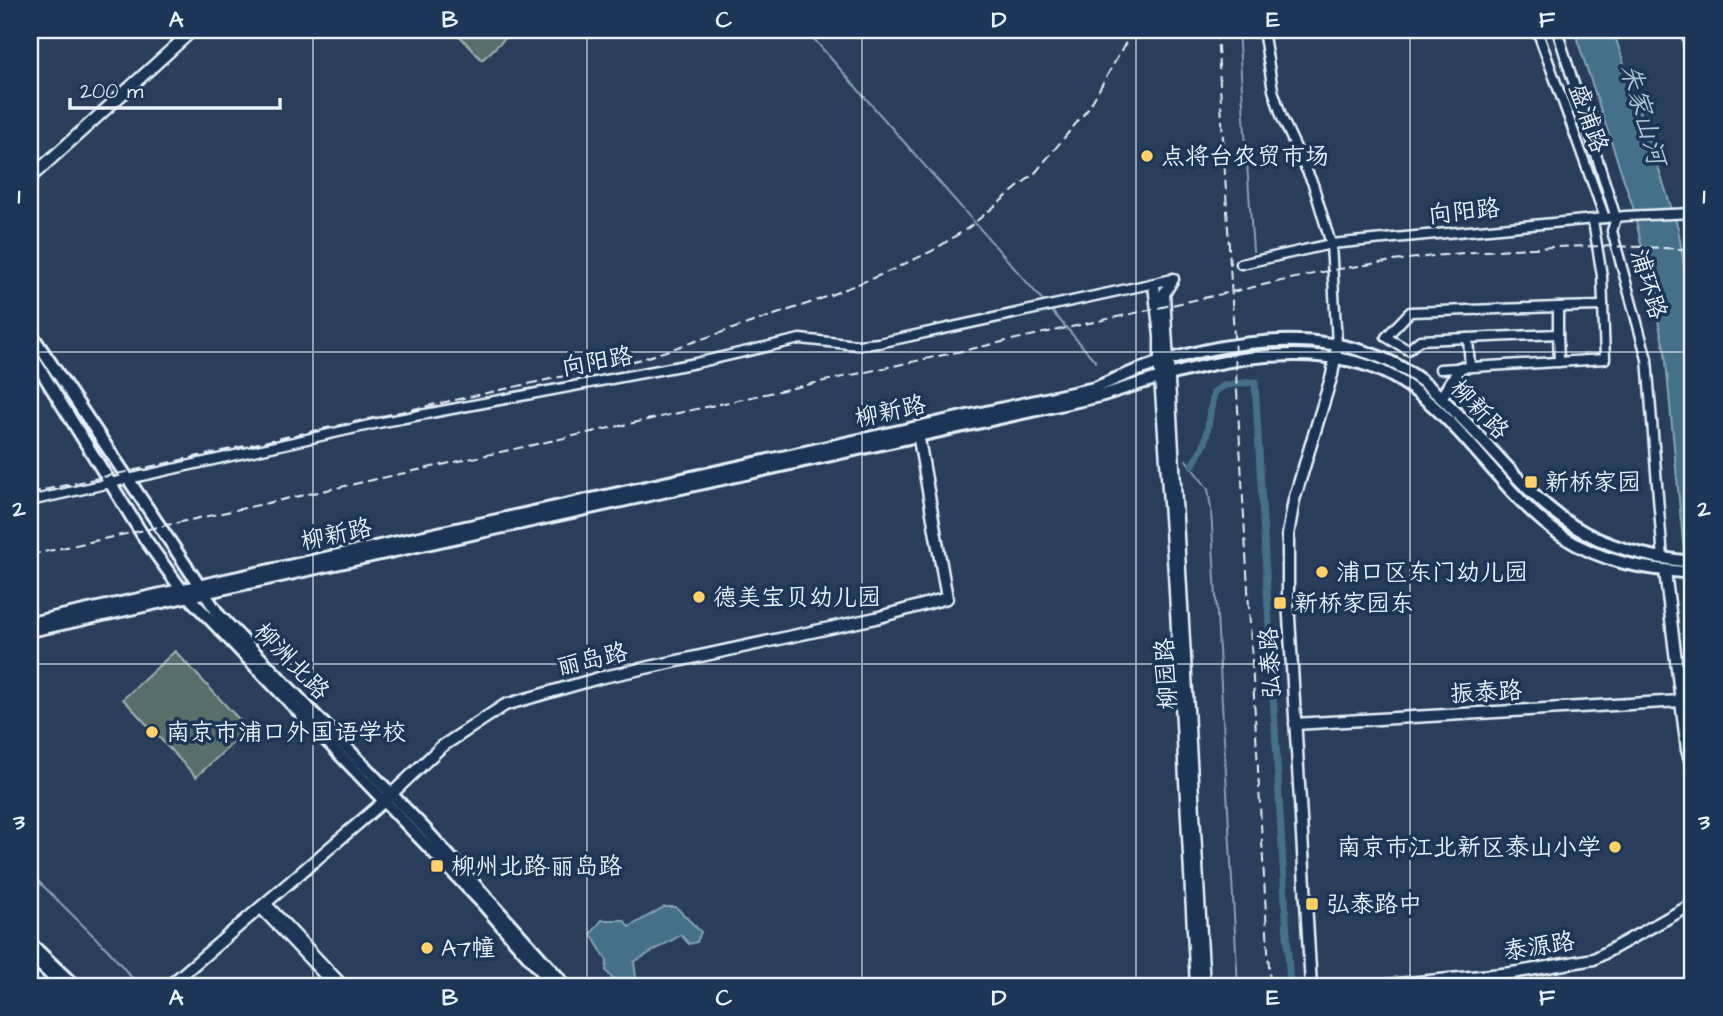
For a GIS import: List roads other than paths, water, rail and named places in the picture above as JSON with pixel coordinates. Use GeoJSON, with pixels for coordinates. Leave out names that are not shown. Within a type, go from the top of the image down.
{"type":"FeatureCollection","features":[{"type":"Feature","properties":{"kind":"main road"},"geometry":{"type":"LineString","coordinates":[[1688,30],[1693,60]]}},
{"type":"Feature","properties":{"kind":"main road","name":"柳洲北路"},"geometry":{"type":"LineString","coordinates":[[30,332],[130,479],[200,590],[554,986]]}},
{"type":"Feature","properties":{"kind":"main road","name":"柳新路"},"geometry":{"type":"LineString","coordinates":[[30,623],[200,590],[918,431],[1095,387],[1164,361],[1262,342],[1337,344],[1370,353],[1396,366],[1441,398],[1557,517],[1602,542],[1693,573]]}},
{"type":"Feature","properties":{"kind":"main road","name":"柳洲北路"},"geometry":{"type":"LineString","coordinates":[[30,353],[151,547],[184,593],[488,897],[566,986]]}},
{"type":"Feature","properties":{"kind":"main road","name":"柳新路"},"geometry":{"type":"LineString","coordinates":[[918,431],[1101,396],[1164,376],[1276,355],[1354,361],[1380,372],[1429,403],[1531,510],[1562,536],[1617,563],[1664,565],[1693,562]]}},
{"type":"Feature","properties":{"kind":"main road"},"geometry":{"type":"LineString","coordinates":[[1441,398],[1465,367]]}},
{"type":"Feature","properties":{"kind":"main road","name":"柳新路"},"geometry":{"type":"LineString","coordinates":[[30,632],[184,593]]}},
{"type":"Feature","properties":{"kind":"main road"},"geometry":{"type":"LineString","coordinates":[[30,943],[75,986]]}},
{"type":"Feature","properties":{"kind":"main road"},"geometry":{"type":"LineString","coordinates":[[30,955],[62,986]]}},
{"type":"Feature","properties":{"kind":"street"},"geometry":{"type":"LineString","coordinates":[[30,178],[193,30]]}},
{"type":"Feature","properties":{"kind":"street"},"geometry":{"type":"LineString","coordinates":[[1263,30],[1273,90],[1282,118],[1313,184],[1331,244],[1337,344]]}},
{"type":"Feature","properties":{"kind":"street","name":"盛浦路"},"geometry":{"type":"LineString","coordinates":[[1537,30],[1605,218]]}},
{"type":"Feature","properties":{"kind":"street","name":"浦环路"},"geometry":{"type":"LineString","coordinates":[[1556,30],[1616,218],[1612,231],[1614,241],[1647,359],[1664,565],[1687,750],[1693,769]]}},
{"type":"Feature","properties":{"kind":"street","name":"向阳路"},"geometry":{"type":"LineString","coordinates":[[1241,264],[1331,244],[1626,216],[1693,213]]}},
{"type":"Feature","properties":{"kind":"street"},"geometry":{"type":"LineString","coordinates":[[1440,369],[1605,359],[1603,306],[1593,221]]}},
{"type":"Feature","properties":{"kind":"street"},"geometry":{"type":"LineString","coordinates":[[1164,376],[1164,294],[1173,279]]}},
{"type":"Feature","properties":{"kind":"street","name":"向阳路"},"geometry":{"type":"LineString","coordinates":[[30,501],[396,420],[696,363],[800,340],[879,344],[1173,279]]}},
{"type":"Feature","properties":{"kind":"street"},"geometry":{"type":"LineString","coordinates":[[1154,285],[1164,361]]}},
{"type":"Feature","properties":{"kind":"street"},"geometry":{"type":"LineString","coordinates":[[1558,334],[1420,340],[1408,350],[1386,337],[1410,312],[1603,306]]}},
{"type":"Feature","properties":{"kind":"street"},"geometry":{"type":"LineString","coordinates":[[1558,307],[1559,362]]}},
{"type":"Feature","properties":{"kind":"street"},"geometry":{"type":"LineString","coordinates":[[1465,367],[1468,338]]}},
{"type":"Feature","properties":{"kind":"street","name":"弘泰路"},"geometry":{"type":"LineString","coordinates":[[1311,986],[1288,600],[1288,535],[1294,500],[1337,344]]}},
{"type":"Feature","properties":{"kind":"street","name":"柳园路"},"geometry":{"type":"LineString","coordinates":[[1164,376],[1196,986]]}},
{"type":"Feature","properties":{"kind":"street","name":"柳园路"},"geometry":{"type":"LineString","coordinates":[[1164,376],[1204,986]]}},
{"type":"Feature","properties":{"kind":"street","name":"丽岛路"},"geometry":{"type":"LineString","coordinates":[[169,986],[387,798],[458,733],[484,716],[528,696],[876,618],[947,598],[918,431]]}},
{"type":"Feature","properties":{"kind":"street","name":"振泰路"},"geometry":{"type":"LineString","coordinates":[[1295,724],[1681,701]]}},
{"type":"Feature","properties":{"kind":"street","name":"泰源路"},"geometry":{"type":"LineString","coordinates":[[1377,986],[1512,973],[1594,959],[1693,904]]}},
{"type":"Feature","properties":{"kind":"street"},"geometry":{"type":"LineString","coordinates":[[263,905],[334,986]]}},
{"type":"Feature","properties":{"kind":"street"},"geometry":{"type":"LineString","coordinates":[[263,905],[344,986]]}},
{"type":"Feature","properties":{"kind":"water"},"geometry":{"type":"Polygon","coordinates":[[[1574,30],[1613,30],[1678,228],[1693,321],[1693,648],[1665,352],[1633,207],[1574,30]]]}},
{"type":"Feature","properties":{"kind":"water"},"geometry":{"type":"Polygon","coordinates":[[[664,907],[676,907],[701,932],[697,942],[689,944],[681,935],[634,962],[637,985],[619,986],[606,971],[607,961],[591,934],[602,920],[624,920],[629,927],[664,907]]]}},
{"type":"Feature","properties":{"kind":"waterway"},"geometry":{"type":"LineString","coordinates":[[806,30],[1045,303]]}},
{"type":"Feature","properties":{"kind":"waterway"},"geometry":{"type":"LineString","coordinates":[[1238,30],[1253,251]]}},
{"type":"Feature","properties":{"kind":"waterway"},"geometry":{"type":"LineString","coordinates":[[1051,310],[1096,362]]}},
{"type":"Feature","properties":{"kind":"waterway"},"geometry":{"type":"LineString","coordinates":[[1192,466],[1205,443],[1214,392],[1225,385],[1255,382],[1290,986]]}},
{"type":"Feature","properties":{"kind":"waterway"},"geometry":{"type":"LineString","coordinates":[[1186,460],[1208,489],[1211,509],[1238,986]]}},
{"type":"Feature","properties":{"kind":"waterway"},"geometry":{"type":"LineString","coordinates":[[30,873],[108,950],[139,986]]}},
{"type":"Feature","properties":{"kind":"railway"},"geometry":{"type":"LineString","coordinates":[[30,493],[642,359],[813,302],[883,274],[932,251],[968,228],[1035,173],[1088,109],[1133,30]]}},
{"type":"Feature","properties":{"kind":"railway"},"geometry":{"type":"LineString","coordinates":[[1217,30],[1270,986]]}},
{"type":"Feature","properties":{"kind":"railway"},"geometry":{"type":"LineString","coordinates":[[30,555],[1327,271],[1509,249],[1601,246],[1693,250]]}},
{"type":"Feature","properties":{"kind":"place","name":"点将台农贸市场"},"geometry":{"type":"Point","coordinates":[1147,156]}},
{"type":"Feature","properties":{"kind":"place","name":"新桥家园"},"geometry":{"type":"Point","coordinates":[1531,482]}},
{"type":"Feature","properties":{"kind":"place","name":"浦口区东门幼儿园"},"geometry":{"type":"Point","coordinates":[1322,572]}},
{"type":"Feature","properties":{"kind":"place","name":"德美宝贝幼儿园"},"geometry":{"type":"Point","coordinates":[699,597]}},
{"type":"Feature","properties":{"kind":"place","name":"新桥家园东"},"geometry":{"type":"Point","coordinates":[1280,603]}},
{"type":"Feature","properties":{"kind":"place","name":"南京市浦口外国语学校"},"geometry":{"type":"Point","coordinates":[152,732]}},
{"type":"Feature","properties":{"kind":"place","name":"南京市江北新区泰山小学"},"geometry":{"type":"Point","coordinates":[1615,847]}},
{"type":"Feature","properties":{"kind":"place","name":"柳州北路·丽岛路"},"geometry":{"type":"Point","coordinates":[437,866]}},
{"type":"Feature","properties":{"kind":"place","name":"弘泰路中"},"geometry":{"type":"Point","coordinates":[1312,904]}},
{"type":"Feature","properties":{"kind":"place","name":"A7幢"},"geometry":{"type":"Point","coordinates":[427,948]}},
{"type":"Feature","properties":{"kind":"water label","name":"朱家山河"},"geometry":{"type":"Point","coordinates":[1644,114]}}]}
